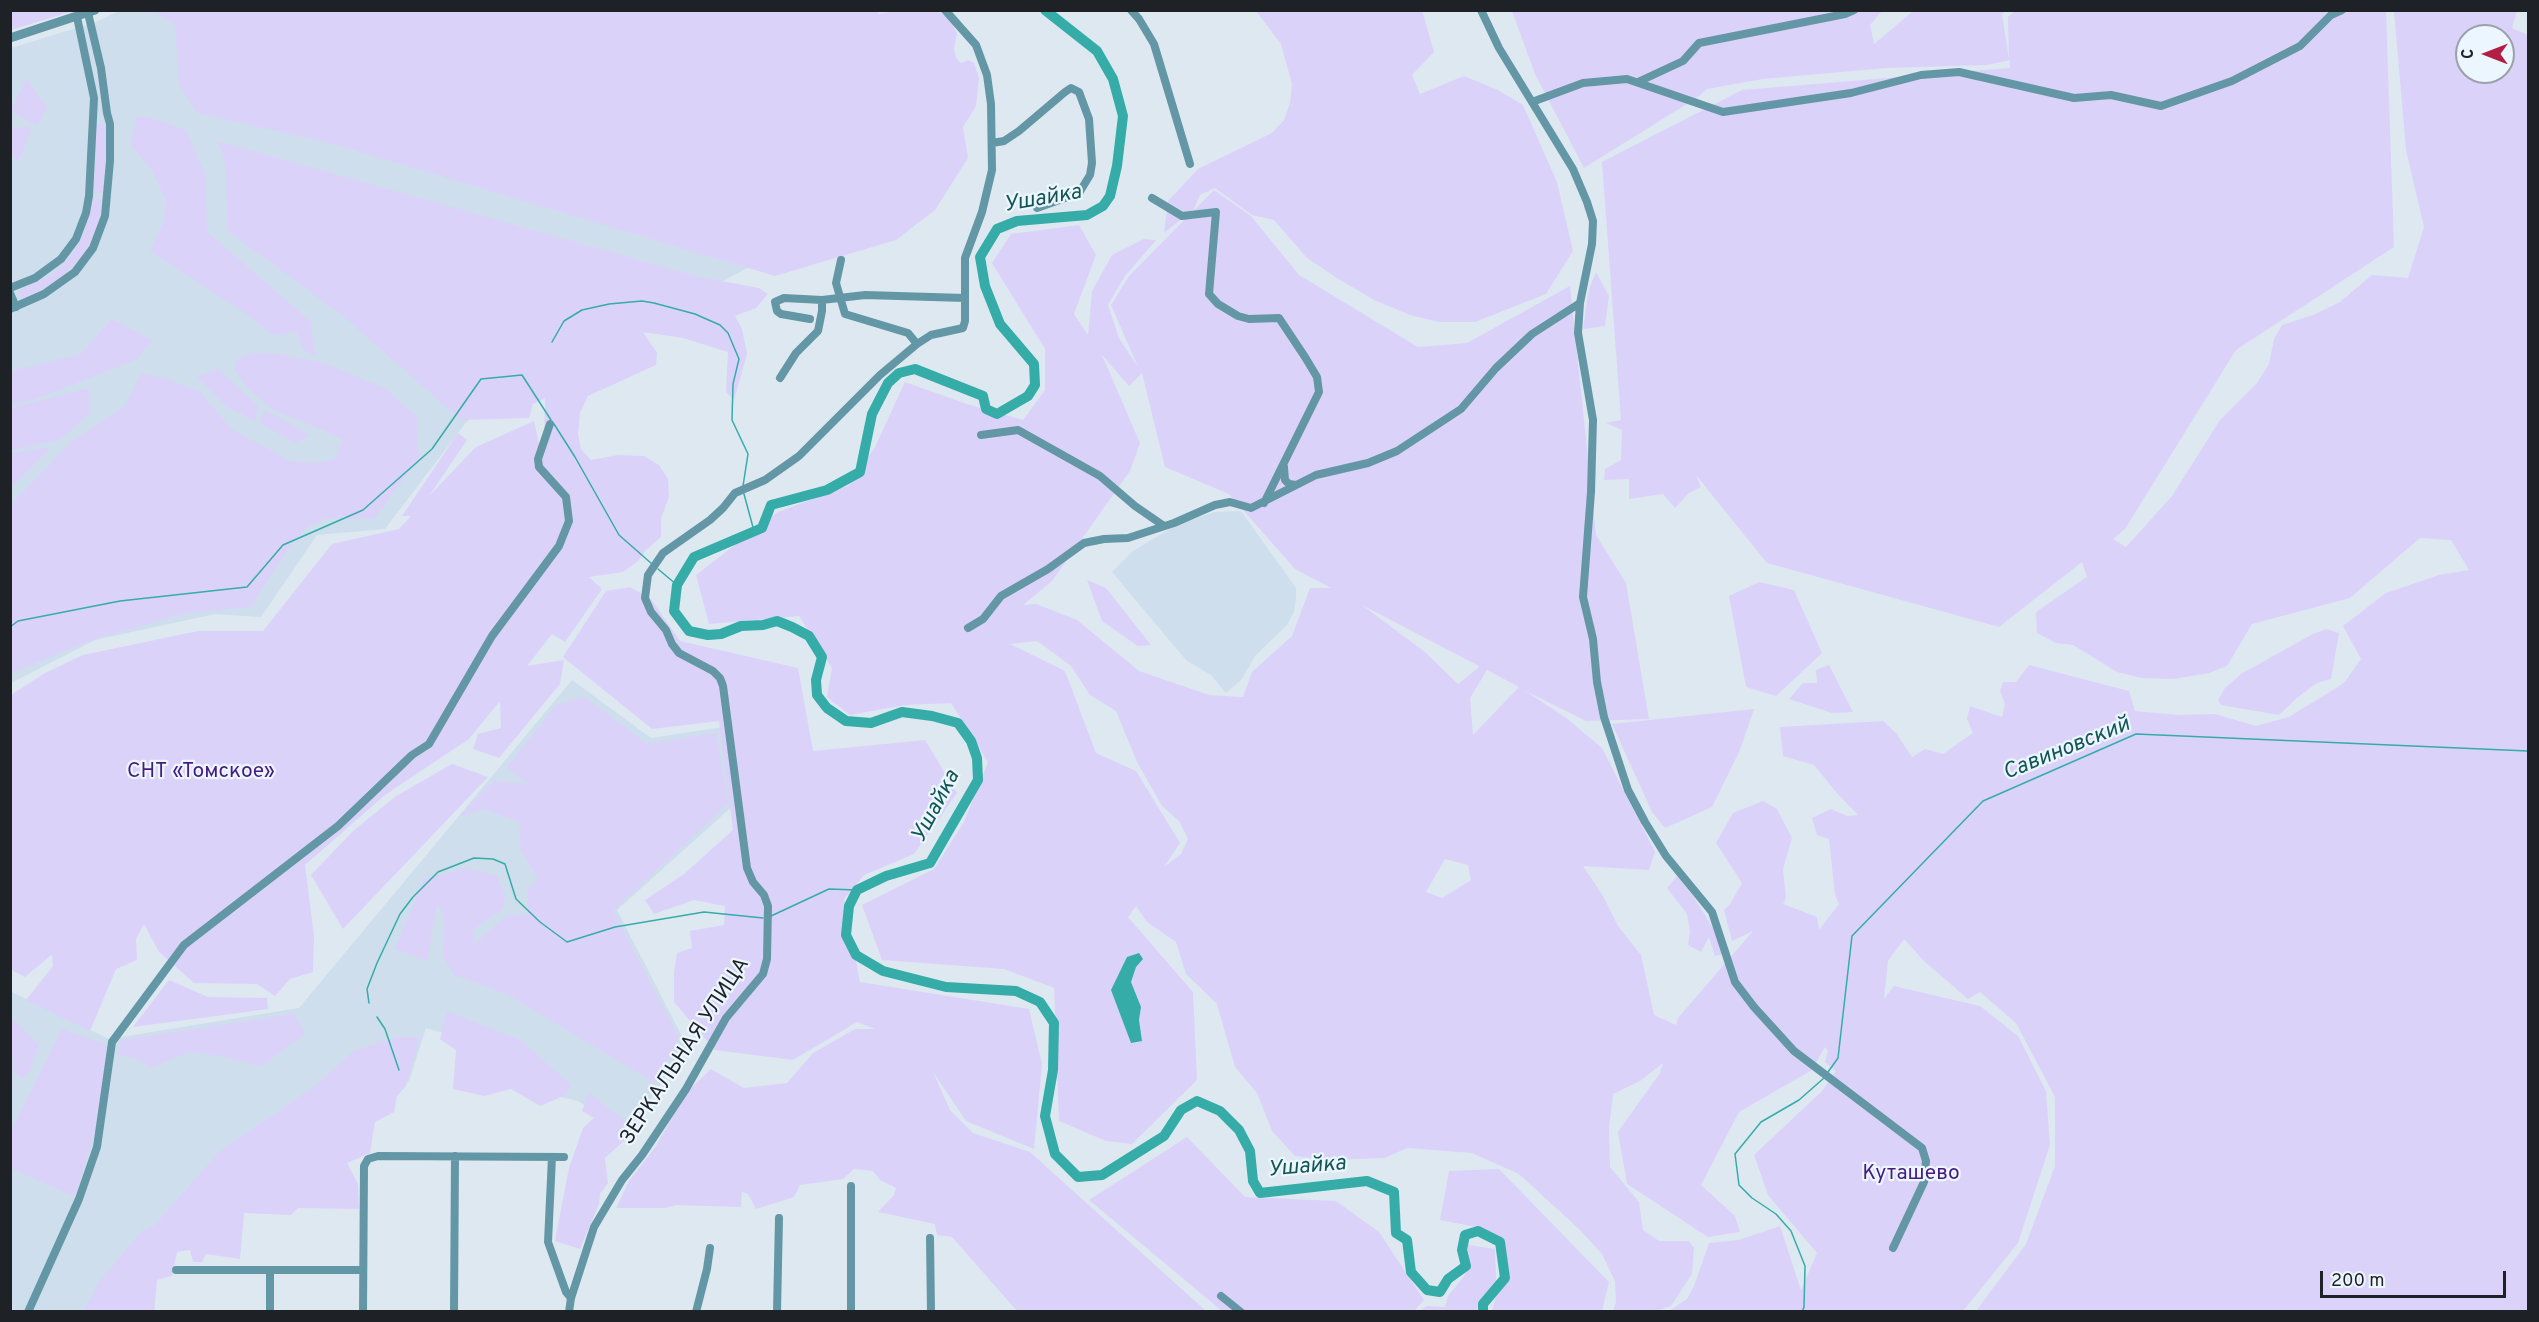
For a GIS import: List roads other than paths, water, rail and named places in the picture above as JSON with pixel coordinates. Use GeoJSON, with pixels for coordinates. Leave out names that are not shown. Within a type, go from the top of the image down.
{"type":"FeatureCollection","features":[{"type":"Feature","properties":{"kind":"street","name":"ЗЕРКАЛЬНАЯ УЛИЦА"},"geometry":{"type":"LineString","coordinates":[[569,1311],[570,1298],[588,1242],[599,1217],[686,1089],[726,1018],[763,974],[767,959],[768,906],[764,895],[753,882],[747,868],[723,686],[720,678],[713,671],[679,653],[672,644],[666,630],[651,612],[645,598],[648,575],[663,553],[710,520],[735,493],[765,480],[798,456],[880,375],[917,344],[931,335],[963,328],[965,258],[987,197],[992,170],[991,104],[983,60],[966,32],[945,10]]}},
{"type":"Feature","properties":{"kind":"street"},"geometry":{"type":"LineString","coordinates":[[1131,10],[1154,44],[1190,164]]}},
{"type":"Feature","properties":{"kind":"street"},"geometry":{"type":"LineString","coordinates":[[1481,10],[1500,48],[1576,174],[1593,221],[1592,244],[1580,303],[1578,333],[1593,420],[1591,492],[1583,597],[1593,639],[1597,682],[1604,717],[1628,790],[1666,856],[1712,912],[1735,982],[1754,1007],[1794,1051],[1922,1148],[1926,1161],[1924,1182],[1893,1248]]}},
{"type":"Feature","properties":{"kind":"street"},"geometry":{"type":"LineString","coordinates":[[1638,82],[1683,61],[1699,43],[1845,15],[1854,10]]}},
{"type":"Feature","properties":{"kind":"street"},"geometry":{"type":"LineString","coordinates":[[1532,102],[1597,81],[1627,80],[1722,112],[1851,93],[1921,75],[1959,72],[2074,98],[2111,95],[2161,106],[2232,81],[2300,46],[2331,15],[2342,10]]}},
{"type":"Feature","properties":{"kind":"street"},"geometry":{"type":"LineString","coordinates":[[10,38],[91,12],[110,123],[108,198],[99,235],[93,248],[81,266],[66,281],[13,308],[10,290],[52,268],[70,249],[81,230],[89,196],[94,98],[77,17]]}},
{"type":"Feature","properties":{"kind":"street"},"geometry":{"type":"LineString","coordinates":[[992,143],[1004,141],[1019,132],[1071,88],[1079,92],[1089,119],[1092,162],[1090,175],[1079,193],[1037,208]]}},
{"type":"Feature","properties":{"kind":"street"},"geometry":{"type":"LineString","coordinates":[[92,124],[100,118],[106,118],[110,123]]}},
{"type":"Feature","properties":{"kind":"street"},"geometry":{"type":"LineString","coordinates":[[1152,198],[1182,216],[1216,212],[1209,294],[1218,304],[1238,316],[1249,319],[1279,318],[1317,377],[1319,392],[1264,503]]}},
{"type":"Feature","properties":{"kind":"street"},"geometry":{"type":"LineString","coordinates":[[841,260],[836,283],[845,314],[908,333],[917,344]]}},
{"type":"Feature","properties":{"kind":"street"},"geometry":{"type":"LineString","coordinates":[[810,319],[781,314],[777,311],[775,302],[784,298],[822,300],[865,295],[964,298]]}},
{"type":"Feature","properties":{"kind":"street"},"geometry":{"type":"LineString","coordinates":[[780,378],[796,353],[818,331],[822,300]]}},
{"type":"Feature","properties":{"kind":"street"},"geometry":{"type":"LineString","coordinates":[[968,628],[983,619],[1001,596],[1039,574],[1084,543],[1128,538],[1215,505],[1230,502],[1251,508],[1317,475],[1382,459],[1461,409],[1496,368],[1532,334],[1580,303]]}},
{"type":"Feature","properties":{"kind":"street"},"geometry":{"type":"LineString","coordinates":[[28,1311],[79,1199],[97,1147],[112,1042],[184,945],[338,826],[412,755],[429,744],[492,636],[559,546],[569,521],[566,496],[539,467],[538,459],[550,424]]}},
{"type":"Feature","properties":{"kind":"street"},"geometry":{"type":"LineString","coordinates":[[981,435],[1018,430],[1100,476],[1135,506],[1164,526]]}},
{"type":"Feature","properties":{"kind":"street"},"geometry":{"type":"LineString","coordinates":[[1284,465],[1286,480],[1289,484],[1296,485]]}},
{"type":"Feature","properties":{"kind":"street"},"geometry":{"type":"LineString","coordinates":[[363,1311],[364,1166],[368,1159],[378,1156],[564,1158]]}},
{"type":"Feature","properties":{"kind":"street"},"geometry":{"type":"LineString","coordinates":[[454,1311],[455,1156]]}},
{"type":"Feature","properties":{"kind":"street"},"geometry":{"type":"LineString","coordinates":[[552,1157],[548,1242],[570,1298]]}},
{"type":"Feature","properties":{"kind":"street"},"geometry":{"type":"LineString","coordinates":[[851,1186],[851,1311]]}},
{"type":"Feature","properties":{"kind":"street"},"geometry":{"type":"LineString","coordinates":[[777,1311],[779,1218]]}},
{"type":"Feature","properties":{"kind":"street"},"geometry":{"type":"LineString","coordinates":[[930,1238],[931,1311]]}},
{"type":"Feature","properties":{"kind":"street"},"geometry":{"type":"LineString","coordinates":[[696,1311],[710,1248]]}},
{"type":"Feature","properties":{"kind":"street"},"geometry":{"type":"LineString","coordinates":[[176,1270],[363,1270]]}},
{"type":"Feature","properties":{"kind":"street"},"geometry":{"type":"LineString","coordinates":[[270,1271],[270,1311]]}},
{"type":"Feature","properties":{"kind":"street"},"geometry":{"type":"LineString","coordinates":[[1221,1296],[1241,1311]]}},
{"type":"Feature","properties":{"kind":"waterway","name":"Ушайка"},"geometry":{"type":"LineString","coordinates":[[1045,10],[1097,51],[1113,79],[1123,116],[1117,166],[1110,196],[1103,206],[1087,215],[1017,221],[997,229],[980,257],[985,286],[1000,324],[1034,364],[1035,385],[1028,396],[997,414],[986,409],[983,396],[915,369],[899,373],[888,383],[872,414],[860,472],[827,490],[771,505],[762,528],[694,557],[677,585],[674,611],[689,631],[708,635],[721,634],[741,626],[763,625],[777,621],[792,627],[809,636],[822,657],[816,680],[817,695],[827,708],[846,721],[871,723],[902,712],[932,716],[958,723],[971,741],[977,758],[978,780],[930,863],[886,876],[857,890],[849,906],[846,935],[856,955],[883,971],[946,987],[1016,991],[1040,1002],[1054,1023],[1053,1070],[1045,1116],[1055,1154],[1078,1177],[1102,1175],[1164,1136],[1181,1110],[1197,1101],[1220,1111],[1239,1130],[1250,1151],[1253,1181],[1260,1193],[1367,1181],[1394,1192],[1396,1233],[1407,1240],[1411,1272],[1427,1290],[1440,1292],[1448,1279],[1466,1266],[1462,1250],[1465,1235],[1478,1231],[1500,1242],[1505,1278],[1483,1304],[1483,1312]]}},
{"type":"Feature","properties":{"kind":"waterway"},"geometry":{"type":"LineString","coordinates":[[552,342],[564,321],[582,310],[609,304],[642,301],[654,303],[695,314],[720,325],[728,333],[739,359],[733,384],[732,420],[748,454],[743,486]]}},
{"type":"Feature","properties":{"kind":"waterway"},"geometry":{"type":"LineString","coordinates":[[10,627],[18,621],[120,601],[247,587],[283,545],[363,510],[432,449],[481,379],[522,375],[551,420]]}},
{"type":"Feature","properties":{"kind":"waterway"},"geometry":{"type":"LineString","coordinates":[[554,424],[619,535],[652,564]]}},
{"type":"Feature","properties":{"kind":"waterway"},"geometry":{"type":"LineString","coordinates":[[744,494],[754,531]]}},
{"type":"Feature","properties":{"kind":"waterway"},"geometry":{"type":"LineString","coordinates":[[658,569],[677,585]]}},
{"type":"Feature","properties":{"kind":"waterway","name":"Савиновский"},"geometry":{"type":"LineString","coordinates":[[1828,1072],[1838,1058],[1852,936],[1983,801],[2136,734],[2528,751]]}},
{"type":"Feature","properties":{"kind":"waterway"},"geometry":{"type":"LineString","coordinates":[[369,1003],[367,989],[400,914],[438,872],[474,858],[493,859],[505,864],[516,899],[540,922],[567,942],[615,927],[704,912],[763,918]]}},
{"type":"Feature","properties":{"kind":"waterway"},"geometry":{"type":"LineString","coordinates":[[771,916],[829,889],[857,890]]}},
{"type":"Feature","properties":{"kind":"waterway"},"geometry":{"type":"LineString","coordinates":[[377,1017],[385,1029],[399,1070]]}},
{"type":"Feature","properties":{"kind":"waterway","name":"Савиновский"},"geometry":{"type":"LineString","coordinates":[[1802,1312],[1805,1266],[1791,1231],[1776,1214],[1752,1198],[1739,1185],[1735,1154],[1761,1122],[1799,1100],[1824,1078]]}},
{"type":"Feature","properties":{"kind":"park label","name":"СНТ «Томское»"},"geometry":{"type":"Point","coordinates":[201,773]}},
{"type":"Feature","properties":{"kind":"park label","name":"Куташево"},"geometry":{"type":"Point","coordinates":[1911,1175]}}]}
